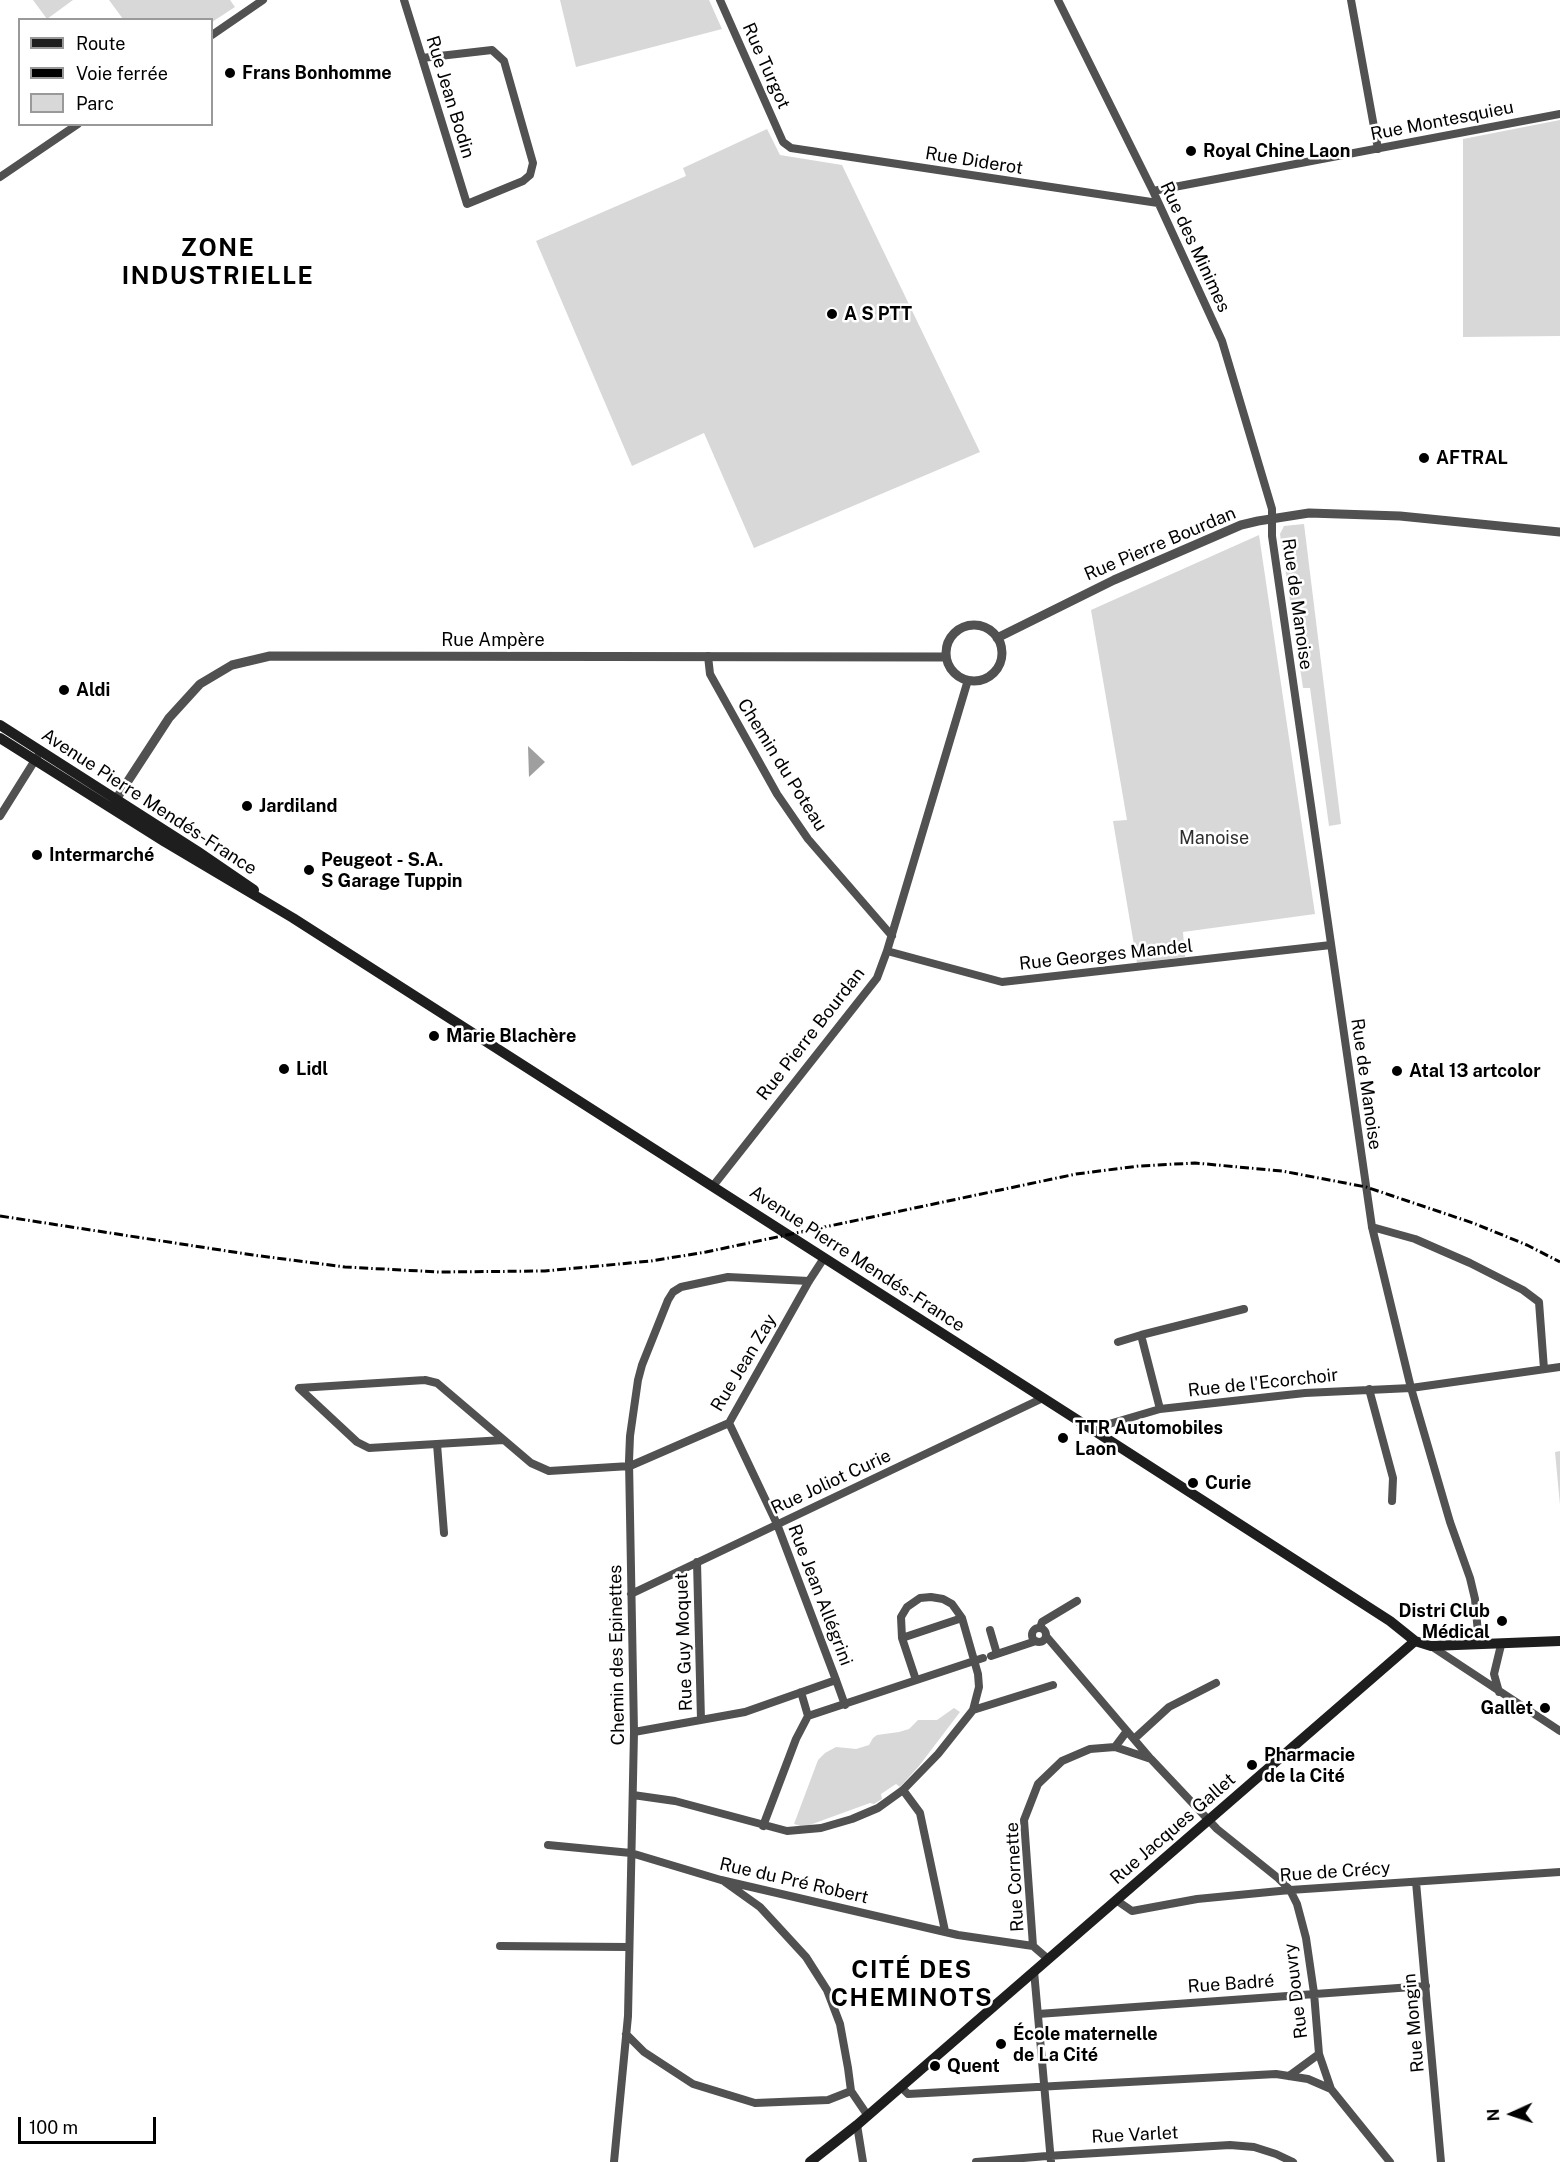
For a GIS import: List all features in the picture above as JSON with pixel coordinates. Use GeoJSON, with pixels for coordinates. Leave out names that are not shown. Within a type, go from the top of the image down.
{"type":"FeatureCollection","features":[{"type":"Feature","properties":{"kind":"main road","name":"Avenue Pierre Mendés-France"},"geometry":{"type":"LineString","coordinates":[[0,725],[38,756],[116,806],[240,879],[278,909],[1096,1431],[1390,1621],[1415,1641]]}},
{"type":"Feature","properties":{"kind":"main road","name":"Avenue Pierre Mendés-France"},"geometry":{"type":"LineString","coordinates":[[0,738],[38,756]]}},
{"type":"Feature","properties":{"kind":"main road"},"geometry":{"type":"LineString","coordinates":[[1415,1641],[1431,1646],[1560,1641]]}},
{"type":"Feature","properties":{"kind":"main road","name":"Rue Jacques Gallet"},"geometry":{"type":"LineString","coordinates":[[810,2162],[868,2116],[1415,1641]]}},
{"type":"Feature","properties":{"kind":"street"},"geometry":{"type":"LineString","coordinates":[[213,34],[263,0]]}},
{"type":"Feature","properties":{"kind":"street","name":"Rue Jean Bodin"},"geometry":{"type":"LineString","coordinates":[[404,0],[467,204],[523,182],[530,175],[533,163],[504,61],[492,50],[422,58]]}},
{"type":"Feature","properties":{"kind":"street","name":"Rue Turgot"},"geometry":{"type":"LineString","coordinates":[[720,0],[783,142],[786,144]]}},
{"type":"Feature","properties":{"kind":"street","name":"Rue des Minimes"},"geometry":{"type":"LineString","coordinates":[[1058,0],[1153,191],[1222,341],[1272,509],[1272,518]]}},
{"type":"Feature","properties":{"kind":"street"},"geometry":{"type":"LineString","coordinates":[[1351,0],[1378,149]]}},
{"type":"Feature","properties":{"kind":"street","name":"Rue Montesquieu"},"geometry":{"type":"LineString","coordinates":[[1153,191],[1560,114]]}},
{"type":"Feature","properties":{"kind":"street"},"geometry":{"type":"LineString","coordinates":[[0,177],[75,126]]}},
{"type":"Feature","properties":{"kind":"street","name":"Rue Diderot"},"geometry":{"type":"LineString","coordinates":[[786,144],[791,148],[1158,203]]}},
{"type":"Feature","properties":{"kind":"street","name":"Rue Pierre Bourdan"},"geometry":{"type":"LineString","coordinates":[[997,638],[1114,580],[1241,525],[1272,518],[1309,513],[1400,516],[1560,532]]}},
{"type":"Feature","properties":{"kind":"street","name":"Rue de Manoise"},"geometry":{"type":"LineString","coordinates":[[1272,518],[1272,536],[1372,1227],[1411,1388],[1450,1522],[1470,1578],[1475,1599],[1479,1645]]}},
{"type":"Feature","properties":{"kind":"street"},"geometry":{"type":"LineString","coordinates":[[967,626],[986,628],[997,638],[1002,654],[997,669],[984,680],[968,681],[952,670],[946,657],[950,638],[955,633],[967,626]]}},
{"type":"Feature","properties":{"kind":"street","name":"Rue Ampère"},"geometry":{"type":"LineString","coordinates":[[116,806],[169,718],[200,684],[232,665],[270,656],[946,657]]}},
{"type":"Feature","properties":{"kind":"street","name":"Chemin du Poteau"},"geometry":{"type":"LineString","coordinates":[[708,656],[710,674],[777,794],[808,839],[892,936]]}},
{"type":"Feature","properties":{"kind":"street","name":"Rue Pierre Bourdan"},"geometry":{"type":"LineString","coordinates":[[713,1186],[877,978],[892,936],[968,681]]}},
{"type":"Feature","properties":{"kind":"street"},"geometry":{"type":"LineString","coordinates":[[0,816],[38,756]]}},
{"type":"Feature","properties":{"kind":"street","name":"Rue Georges Mandel"},"geometry":{"type":"LineString","coordinates":[[887,951],[1002,982],[1331,945]]}},
{"type":"Feature","properties":{"kind":"street"},"geometry":{"type":"LineString","coordinates":[[1372,1227],[1415,1239],[1470,1263],[1523,1290],[1539,1302],[1544,1369]]}},
{"type":"Feature","properties":{"kind":"street","name":"Rue Jean Zay"},"geometry":{"type":"LineString","coordinates":[[437,1444],[376,1449],[364,1447],[299,1388],[431,1381],[531,1463],[549,1471],[630,1466],[729,1423],[824,1258]]}},
{"type":"Feature","properties":{"kind":"street","name":"Chemin des Epinettes"},"geometry":{"type":"LineString","coordinates":[[614,2162],[628,2016],[633,1795],[630,1436],[642,1365],[668,1300],[673,1292],[681,1287],[728,1277],[809,1281]]}},
{"type":"Feature","properties":{"kind":"street"},"geometry":{"type":"LineString","coordinates":[[1118,1342],[1244,1309]]}},
{"type":"Feature","properties":{"kind":"street"},"geometry":{"type":"LineString","coordinates":[[1142,1335],[1160,1409]]}},
{"type":"Feature","properties":{"kind":"street","name":"Rue de l'Ecorchoir"},"geometry":{"type":"LineString","coordinates":[[1096,1431],[1109,1424],[1160,1409],[1305,1393],[1411,1388],[1560,1367]]}},
{"type":"Feature","properties":{"kind":"street"},"geometry":{"type":"LineString","coordinates":[[1369,1389],[1393,1478],[1392,1501]]}},
{"type":"Feature","properties":{"kind":"street","name":"Rue Joliot Curie"},"geometry":{"type":"LineString","coordinates":[[631,1594],[1043,1398]]}},
{"type":"Feature","properties":{"kind":"street","name":"Rue Jean Allégrini"},"geometry":{"type":"LineString","coordinates":[[729,1423],[777,1524],[845,1705]]}},
{"type":"Feature","properties":{"kind":"street"},"geometry":{"type":"LineString","coordinates":[[444,1533],[437,1444],[504,1440]]}},
{"type":"Feature","properties":{"kind":"street","name":"Rue Guy Moquet"},"geometry":{"type":"LineString","coordinates":[[697,1562],[701,1720]]}},
{"type":"Feature","properties":{"kind":"street"},"geometry":{"type":"LineString","coordinates":[[633,1795],[675,1802],[787,1832],[821,1828],[852,1819],[878,1808],[903,1790],[938,1754],[972,1710],[979,1688],[978,1660],[962,1618],[948,1601],[931,1597],[920,1598],[911,1603],[904,1612],[900,1623],[902,1638],[916,1680]]}},
{"type":"Feature","properties":{"kind":"street"},"geometry":{"type":"LineString","coordinates":[[1036,1641],[1032,1633],[1040,1628],[1042,1622],[1077,1601]]}},
{"type":"Feature","properties":{"kind":"street"},"geometry":{"type":"LineString","coordinates":[[902,1638],[962,1618]]}},
{"type":"Feature","properties":{"kind":"street"},"geometry":{"type":"LineString","coordinates":[[1040,1628],[1046,1632],[1046,1636],[1151,1759]]}},
{"type":"Feature","properties":{"kind":"street"},"geometry":{"type":"LineString","coordinates":[[990,1630],[994,1655],[1042,1641],[1046,1636]]}},
{"type":"Feature","properties":{"kind":"street"},"geometry":{"type":"LineString","coordinates":[[1499,1692],[1494,1674],[1501,1644]]}},
{"type":"Feature","properties":{"kind":"street"},"geometry":{"type":"LineString","coordinates":[[1431,1646],[1560,1731]]}},
{"type":"Feature","properties":{"kind":"street"},"geometry":{"type":"LineString","coordinates":[[808,1716],[978,1660]]}},
{"type":"Feature","properties":{"kind":"street"},"geometry":{"type":"LineString","coordinates":[[634,1732],[745,1712],[836,1680]]}},
{"type":"Feature","properties":{"kind":"street"},"geometry":{"type":"LineString","coordinates":[[1134,1739],[1169,1707],[1216,1683]]}},
{"type":"Feature","properties":{"kind":"street"},"geometry":{"type":"LineString","coordinates":[[972,1710],[1053,1684]]}},
{"type":"Feature","properties":{"kind":"street"},"geometry":{"type":"LineString","coordinates":[[763,1826],[796,1739],[808,1716],[801,1692]]}},
{"type":"Feature","properties":{"kind":"street"},"geometry":{"type":"LineString","coordinates":[[1115,1747],[1128,1731]]}},
{"type":"Feature","properties":{"kind":"street","name":"Rue Cornette"},"geometry":{"type":"LineString","coordinates":[[1048,1959],[1033,1946],[1024,1820],[1038,1784],[1050,1770],[1072,1755],[1090,1749],[1115,1747],[1151,1759],[1208,1820],[1290,1890]]}},
{"type":"Feature","properties":{"kind":"street"},"geometry":{"type":"LineString","coordinates":[[903,1790],[920,1813],[945,1931]]}},
{"type":"Feature","properties":{"kind":"street","name":"Rue du Pré Robert"},"geometry":{"type":"LineString","coordinates":[[548,1845],[631,1853],[721,1880],[945,1931],[1033,1946]]}},
{"type":"Feature","properties":{"kind":"street","name":"Rue de Crécy"},"geometry":{"type":"LineString","coordinates":[[1116,1900],[1132,1911],[1197,1899],[1290,1890],[1560,1872]]}},
{"type":"Feature","properties":{"kind":"street"},"geometry":{"type":"LineString","coordinates":[[721,1880],[760,1907],[806,1957],[827,1990],[840,2024],[851,2091],[868,2116]]}},
{"type":"Feature","properties":{"kind":"street","name":"Rue Mongin"},"geometry":{"type":"LineString","coordinates":[[1416,1882],[1441,2162]]}},
{"type":"Feature","properties":{"kind":"street","name":"Rue Douvry"},"geometry":{"type":"LineString","coordinates":[[1290,1890],[1297,1904],[1306,1938],[1314,1993],[1318,2054],[1331,2090]]}},
{"type":"Feature","properties":{"kind":"street"},"geometry":{"type":"LineString","coordinates":[[500,1946],[628,1947]]}},
{"type":"Feature","properties":{"kind":"street"},"geometry":{"type":"LineString","coordinates":[[1034,1971],[1051,2159]]}},
{"type":"Feature","properties":{"kind":"street","name":"Rue Badré"},"geometry":{"type":"LineString","coordinates":[[1038,2014],[1425,1986]]}},
{"type":"Feature","properties":{"kind":"street"},"geometry":{"type":"LineString","coordinates":[[626,2034],[644,2052],[693,2084],[754,2103],[828,2100],[851,2091]]}},
{"type":"Feature","properties":{"kind":"street"},"geometry":{"type":"LineString","coordinates":[[1289,2076],[1318,2054]]}},
{"type":"Feature","properties":{"kind":"street"},"geometry":{"type":"LineString","coordinates":[[901,2087],[908,2094],[1276,2074],[1308,2079],[1331,2090],[1390,2162]]}},
{"type":"Feature","properties":{"kind":"street"},"geometry":{"type":"LineString","coordinates":[[857,2125],[863,2162]]}},
{"type":"Feature","properties":{"kind":"street","name":"Rue Varlet"},"geometry":{"type":"LineString","coordinates":[[976,2162],[1051,2159],[1230,2145],[1254,2147],[1293,2162]]}},
{"type":"Feature","properties":{"kind":"green space"},"geometry":{"type":"Polygon","coordinates":[[[33,0],[73,0],[48,18],[33,0]]]}},
{"type":"Feature","properties":{"kind":"green space"},"geometry":{"type":"Polygon","coordinates":[[[109,0],[230,0],[235,7],[213,21],[213,18],[122,18],[109,0]]]}},
{"type":"Feature","properties":{"kind":"green space"},"geometry":{"type":"Polygon","coordinates":[[[560,0],[709,0],[722,29],[576,67],[560,0]]]}},
{"type":"Feature","properties":{"kind":"green space"},"geometry":{"type":"Polygon","coordinates":[[[1560,120],[1560,336],[1463,337],[1463,139],[1560,120]]]}},
{"type":"Feature","properties":{"kind":"green space"},"geometry":{"type":"Polygon","coordinates":[[[767,129],[780,155],[842,165],[980,452],[754,548],[704,433],[632,466],[536,241],[686,176],[683,168],[767,129]]]}},
{"type":"Feature","properties":{"kind":"green space"},"geometry":{"type":"Polygon","coordinates":[[[1304,524],[1341,824],[1329,826],[1310,688],[1303,688],[1280,534],[1284,526],[1304,524]]]}},
{"type":"Feature","properties":{"kind":"green space","name":"Manoise"},"geometry":{"type":"Polygon","coordinates":[[[1259,535],[1315,914],[1183,932],[1185,957],[1137,963],[1113,821],[1127,820],[1091,610],[1259,535]]]}},
{"type":"Feature","properties":{"kind":"green space"},"geometry":{"type":"Polygon","coordinates":[[[1560,1451],[1560,1505],[1555,1452],[1560,1451]]]}},
{"type":"Feature","properties":{"kind":"green space"},"geometry":{"type":"Polygon","coordinates":[[[954,1708],[960,1712],[900,1787],[896,1784],[881,1794],[882,1799],[874,1804],[870,1803],[804,1827],[794,1824],[818,1760],[825,1753],[836,1747],[856,1749],[869,1745],[877,1735],[909,1729],[918,1720],[937,1720],[954,1708]]]}},
{"type":"Feature","properties":{"kind":"shaded area"},"geometry":{"type":"Polygon","coordinates":[[[528,746],[545,762],[529,777],[528,746]]]}},
{"type":"Feature","properties":{"kind":"railway"},"geometry":{"type":"LineString","coordinates":[[0,1216],[345,1267],[439,1272],[545,1271],[651,1261],[706,1252],[1076,1174],[1139,1166],[1195,1163],[1282,1171],[1366,1187],[1473,1223],[1527,1245],[1560,1262]]}},
{"type":"Feature","properties":{"kind":"place","name":"Frans Bonhomme"},"geometry":{"type":"Point","coordinates":[230,73]}},
{"type":"Feature","properties":{"kind":"place","name":"Royal Chine Laon"},"geometry":{"type":"Point","coordinates":[1191,151]}},
{"type":"Feature","properties":{"kind":"place","name":"A S PTT"},"geometry":{"type":"Point","coordinates":[832,314]}},
{"type":"Feature","properties":{"kind":"place","name":"AFTRAL"},"geometry":{"type":"Point","coordinates":[1424,458]}},
{"type":"Feature","properties":{"kind":"place","name":"Aldi"},"geometry":{"type":"Point","coordinates":[64,690]}},
{"type":"Feature","properties":{"kind":"place","name":"Jardiland"},"geometry":{"type":"Point","coordinates":[247,806]}},
{"type":"Feature","properties":{"kind":"place","name":"Intermarché"},"geometry":{"type":"Point","coordinates":[37,855]}},
{"type":"Feature","properties":{"kind":"place","name":"Peugeot - S.A. S Garage Tuppin"},"geometry":{"type":"Point","coordinates":[309,870]}},
{"type":"Feature","properties":{"kind":"place","name":"Marie Blachère"},"geometry":{"type":"Point","coordinates":[434,1036]}},
{"type":"Feature","properties":{"kind":"place","name":"Lidl"},"geometry":{"type":"Point","coordinates":[284,1069]}},
{"type":"Feature","properties":{"kind":"place","name":"Atal 13 artcolor"},"geometry":{"type":"Point","coordinates":[1397,1071]}},
{"type":"Feature","properties":{"kind":"place","name":"TTR Automobiles Laon"},"geometry":{"type":"Point","coordinates":[1063,1438]}},
{"type":"Feature","properties":{"kind":"place","name":"Curie"},"geometry":{"type":"Point","coordinates":[1193,1483]}},
{"type":"Feature","properties":{"kind":"place","name":"Distri Club Médical"},"geometry":{"type":"Point","coordinates":[1502,1621]}},
{"type":"Feature","properties":{"kind":"place","name":"Gallet"},"geometry":{"type":"Point","coordinates":[1545,1708]}},
{"type":"Feature","properties":{"kind":"place","name":"Pharmacie de la Cité"},"geometry":{"type":"Point","coordinates":[1252,1765]}},
{"type":"Feature","properties":{"kind":"place","name":"École maternelle de La Cité"},"geometry":{"type":"Point","coordinates":[1001,2044]}},
{"type":"Feature","properties":{"kind":"place","name":"Quent"},"geometry":{"type":"Point","coordinates":[935,2066]}},
{"type":"Feature","properties":{"kind":"district","name":"ZONE INDUSTRIELLE"},"geometry":{"type":"Point","coordinates":[218,263]}},
{"type":"Feature","properties":{"kind":"district","name":"CITÉ DES CHEMINOTS"},"geometry":{"type":"Point","coordinates":[912,1985]}}]}
